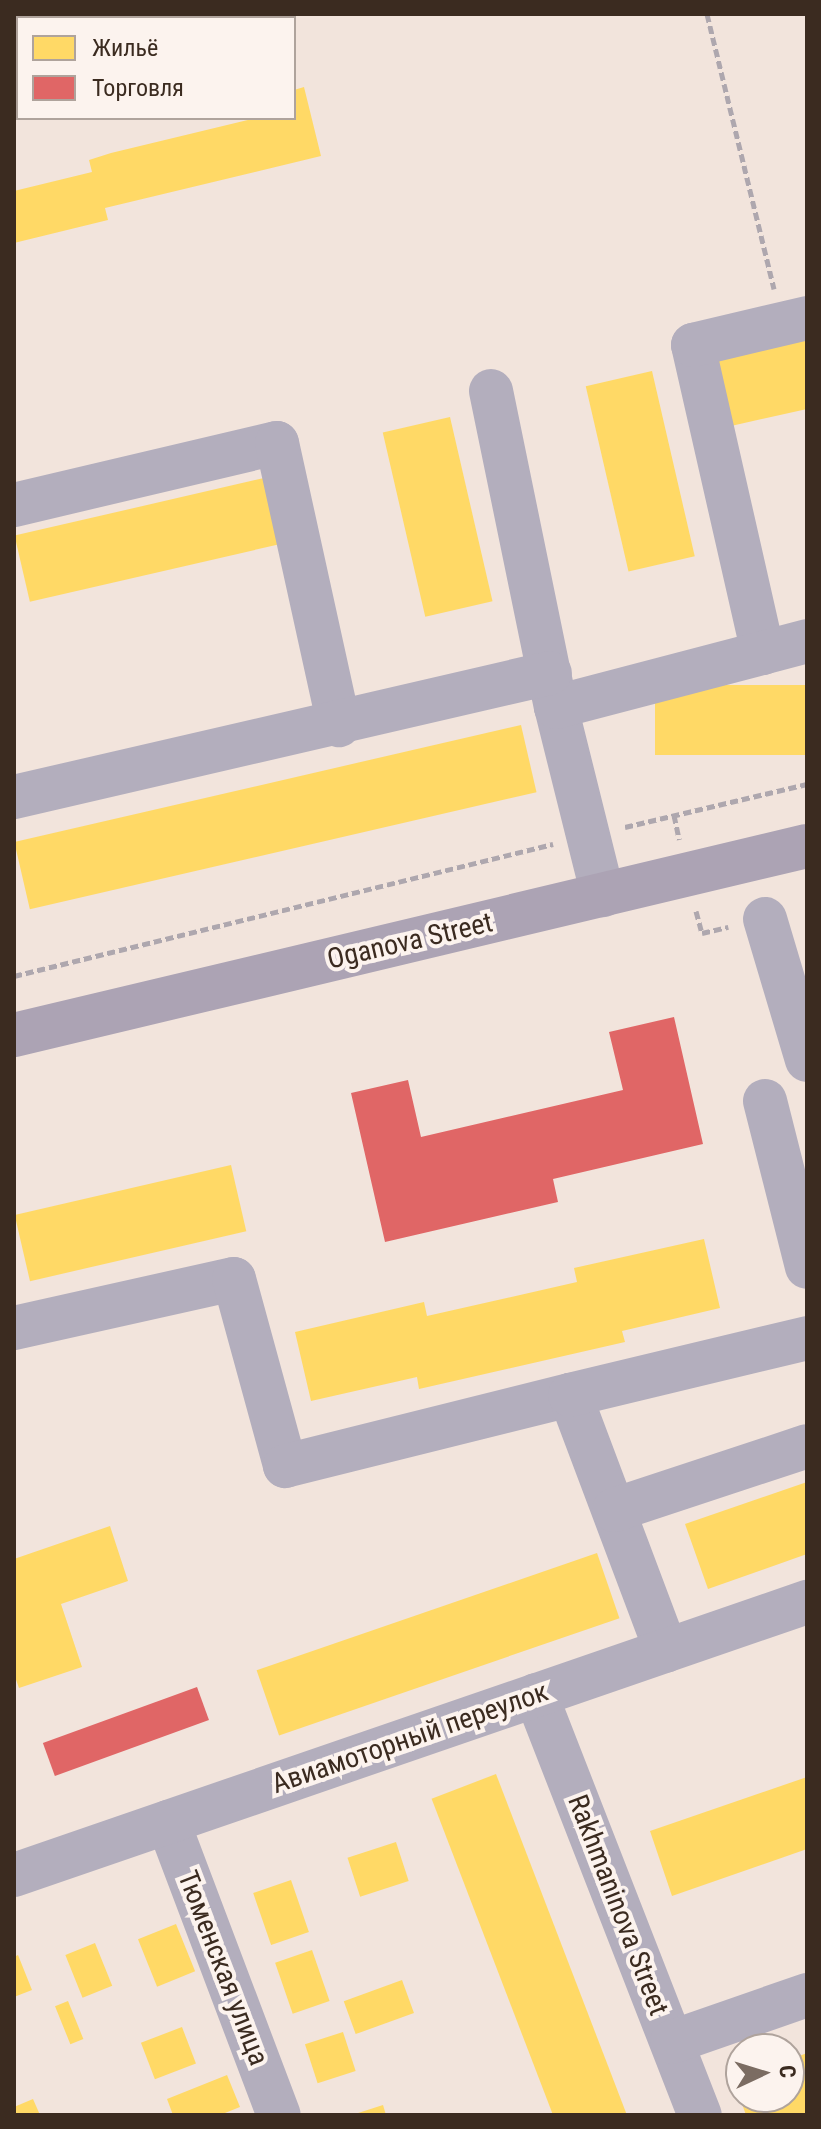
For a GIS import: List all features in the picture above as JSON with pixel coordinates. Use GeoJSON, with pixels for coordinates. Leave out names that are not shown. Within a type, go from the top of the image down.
{"type":"FeatureCollection","features":[{"type":"Feature","properties":{"kind":"main road","name":"Oganova Street"},"geometry":{"type":"LineString","coordinates":[[14,1035],[807,846]]}},
{"type":"Feature","properties":{"kind":"street"},"geometry":{"type":"LineString","coordinates":[[763,653],[693,345],[795,321]]}},
{"type":"Feature","properties":{"kind":"street"},"geometry":{"type":"LineString","coordinates":[[491,391],[553,690],[603,895]]}},
{"type":"Feature","properties":{"kind":"street"},"geometry":{"type":"LineString","coordinates":[[14,505],[277,443],[339,725]]}},
{"type":"Feature","properties":{"kind":"street"},"geometry":{"type":"LineString","coordinates":[[14,797],[339,725],[763,653],[807,641]]}},
{"type":"Feature","properties":{"kind":"street"},"geometry":{"type":"LineString","coordinates":[[765,919],[807,1060]]}},
{"type":"Feature","properties":{"kind":"street"},"geometry":{"type":"LineString","coordinates":[[765,1101],[807,1267]]}},
{"type":"Feature","properties":{"kind":"street"},"geometry":{"type":"LineString","coordinates":[[14,1328],[234,1279],[285,1466],[807,1338]]}},
{"type":"Feature","properties":{"kind":"street"},"geometry":{"type":"LineString","coordinates":[[570,1395],[666,1651]]}},
{"type":"Feature","properties":{"kind":"street"},"geometry":{"type":"LineString","coordinates":[[614,1510],[807,1446]]}},
{"type":"Feature","properties":{"kind":"street","name":"Авиамоторный переулок"},"geometry":{"type":"LineString","coordinates":[[14,1875],[807,1602]]}},
{"type":"Feature","properties":{"kind":"street","name":"Rakhmaninova Street"},"geometry":{"type":"LineString","coordinates":[[536,1695],[700,2115]]}},
{"type":"Feature","properties":{"kind":"street","name":"Тюменская улица"},"geometry":{"type":"LineString","coordinates":[[168,1822],[279,2115]]}},
{"type":"Feature","properties":{"kind":"street"},"geometry":{"type":"LineString","coordinates":[[672,2042],[807,1995]]}},
{"type":"Feature","properties":{"kind":"path"},"geometry":{"type":"LineString","coordinates":[[707,14],[795,321]]}},
{"type":"Feature","properties":{"kind":"path"},"geometry":{"type":"LineString","coordinates":[[14,976],[807,784]]}},
{"type":"Feature","properties":{"kind":"building: Жильё"},"geometry":{"type":"Polygon","coordinates":[[[304,87],[321,156],[105,208],[108,220],[14,243],[14,191],[92,172],[89,160],[111,153],[248,120],[296,120],[296,89],[304,87]]]}},
{"type":"Feature","properties":{"kind":"building: Жильё"},"geometry":{"type":"Polygon","coordinates":[[[807,339],[807,409],[731,426],[716,359],[807,339]]]}},
{"type":"Feature","properties":{"kind":"building: Жильё"},"geometry":{"type":"Polygon","coordinates":[[[652,371],[695,556],[628,571],[586,386],[652,371]]]}},
{"type":"Feature","properties":{"kind":"building: Жильё"},"geometry":{"type":"Polygon","coordinates":[[[450,417],[493,601],[425,617],[383,433],[450,417]]]}},
{"type":"Feature","properties":{"kind":"building: Жильё"},"geometry":{"type":"Polygon","coordinates":[[[264,478],[279,544],[30,602],[15,536],[264,478]]]}},
{"type":"Feature","properties":{"kind":"building: Жильё"},"geometry":{"type":"Polygon","coordinates":[[[655,685],[807,685],[807,755],[655,755],[655,685]]]}},
{"type":"Feature","properties":{"kind":"building: Жильё"},"geometry":{"type":"Polygon","coordinates":[[[521,725],[537,792],[30,909],[14,842],[521,725]]]}},
{"type":"Feature","properties":{"kind":"building: Жильё"},"geometry":{"type":"Polygon","coordinates":[[[231,1165],[246,1231],[30,1281],[15,1215],[231,1165]]]}},
{"type":"Feature","properties":{"kind":"building: Жильё"},"geometry":{"type":"Polygon","coordinates":[[[704,1239],[720,1308],[622,1331],[625,1342],[419,1389],[417,1377],[311,1401],[295,1332],[424,1302],[427,1316],[577,1282],[574,1268],[704,1239]]]}},
{"type":"Feature","properties":{"kind":"building: Жильё"},"geometry":{"type":"Polygon","coordinates":[[[807,1482],[807,1554],[708,1589],[685,1524],[807,1482]]]}},
{"type":"Feature","properties":{"kind":"building: Жильё"},"geometry":{"type":"Polygon","coordinates":[[[110,1526],[128,1581],[61,1604],[82,1667],[19,1688],[14,1674],[14,1559],[110,1526]]]}},
{"type":"Feature","properties":{"kind":"building: Жильё"},"geometry":{"type":"Polygon","coordinates":[[[597,1553],[619,1618],[279,1735],[257,1670],[597,1553]]]}},
{"type":"Feature","properties":{"kind":"building: Жильё"},"geometry":{"type":"Polygon","coordinates":[[[496,1774],[627,2115],[553,2115],[432,1799],[496,1774]]]}},
{"type":"Feature","properties":{"kind":"building: Жильё"},"geometry":{"type":"Polygon","coordinates":[[[807,1777],[807,1849],[672,1896],[650,1831],[807,1777]]]}},
{"type":"Feature","properties":{"kind":"building: Жильё"},"geometry":{"type":"Polygon","coordinates":[[[396,1842],[409,1881],[360,1897],[347,1858],[396,1842]]]}},
{"type":"Feature","properties":{"kind":"building: Жильё"},"geometry":{"type":"Polygon","coordinates":[[[291,1880],[309,1932],[271,1945],[253,1893],[291,1880]]]}},
{"type":"Feature","properties":{"kind":"building: Жильё"},"geometry":{"type":"Polygon","coordinates":[[[176,1924],[195,1971],[157,1987],[138,1939],[176,1924]]]}},
{"type":"Feature","properties":{"kind":"building: Жильё"},"geometry":{"type":"Polygon","coordinates":[[[95,1943],[112,1986],[83,1998],[65,1955],[95,1943]]]}},
{"type":"Feature","properties":{"kind":"building: Жильё"},"geometry":{"type":"Polygon","coordinates":[[[312,1950],[330,2001],[293,2014],[275,1963],[312,1950]]]}},
{"type":"Feature","properties":{"kind":"building: Жильё"},"geometry":{"type":"Polygon","coordinates":[[[18,1955],[32,1990],[14,1997],[14,1957],[18,1955]]]}},
{"type":"Feature","properties":{"kind":"building: Жильё"},"geometry":{"type":"Polygon","coordinates":[[[402,1980],[414,2013],[356,2034],[344,2001],[402,1980]]]}},
{"type":"Feature","properties":{"kind":"building: Жильё"},"geometry":{"type":"Polygon","coordinates":[[[68,2001],[83,2039],[70,2044],[55,2006],[68,2001]]]}},
{"type":"Feature","properties":{"kind":"building: Жильё"},"geometry":{"type":"Polygon","coordinates":[[[182,2027],[196,2063],[155,2079],[141,2043],[182,2027]]]}},
{"type":"Feature","properties":{"kind":"building: Жильё"},"geometry":{"type":"Polygon","coordinates":[[[343,2032],[356,2071],[318,2083],[305,2044],[343,2032]]]}},
{"type":"Feature","properties":{"kind":"building: Жильё"},"geometry":{"type":"Polygon","coordinates":[[[805,2054],[807,2115],[746,2115],[805,2113],[805,2054]]]}},
{"type":"Feature","properties":{"kind":"building: Жильё"},"geometry":{"type":"Polygon","coordinates":[[[227,2075],[240,2107],[220,2115],[173,2115],[167,2099],[227,2075]]]}},
{"type":"Feature","properties":{"kind":"building: Жильё"},"geometry":{"type":"Polygon","coordinates":[[[33,2099],[40,2115],[14,2115],[14,2107],[33,2099]]]}},
{"type":"Feature","properties":{"kind":"building: Жильё"},"geometry":{"type":"Polygon","coordinates":[[[383,2105],[386,2115],[355,2115],[355,2114],[383,2105]]]}},
{"type":"Feature","properties":{"kind":"building: Торговля"},"geometry":{"type":"Polygon","coordinates":[[[674,1017],[703,1144],[553,1179],[558,1202],[385,1242],[351,1093],[408,1080],[421,1137],[623,1090],[609,1032],[674,1017]]]}},
{"type":"Feature","properties":{"kind":"building: Торговля"},"geometry":{"type":"Polygon","coordinates":[[[197,1687],[209,1720],[55,1776],[43,1743],[197,1687]]]}}]}
